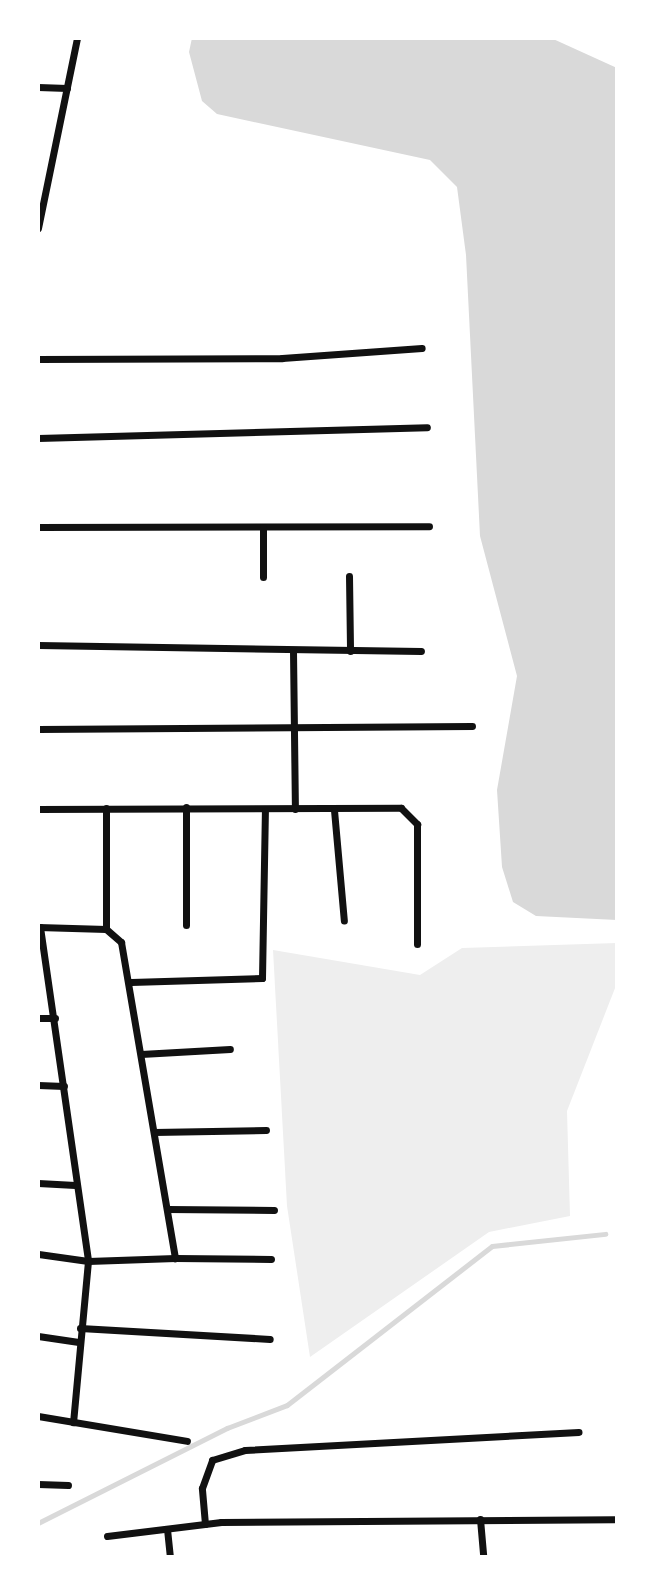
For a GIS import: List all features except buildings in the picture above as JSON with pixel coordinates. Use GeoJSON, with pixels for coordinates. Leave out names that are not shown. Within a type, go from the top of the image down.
{"type":"FeatureCollection","features":[{"type":"Feature","properties":{"kind":"street"},"geometry":{"type":"LineString","coordinates":[[38,228],[77,38]]}},
{"type":"Feature","properties":{"kind":"street"},"geometry":{"type":"LineString","coordinates":[[38,87],[67,88]]}},
{"type":"Feature","properties":{"kind":"street"},"geometry":{"type":"LineString","coordinates":[[38,182],[47,182]]}},
{"type":"Feature","properties":{"kind":"street"},"geometry":{"type":"LineString","coordinates":[[38,359],[282,358],[422,348]]}},
{"type":"Feature","properties":{"kind":"street"},"geometry":{"type":"LineString","coordinates":[[38,438],[427,427]]}},
{"type":"Feature","properties":{"kind":"street"},"geometry":{"type":"LineString","coordinates":[[38,527],[429,526]]}},
{"type":"Feature","properties":{"kind":"street"},"geometry":{"type":"LineString","coordinates":[[263,527],[263,577]]}},
{"type":"Feature","properties":{"kind":"street"},"geometry":{"type":"LineString","coordinates":[[349,576],[350,651]]}},
{"type":"Feature","properties":{"kind":"street"},"geometry":{"type":"LineString","coordinates":[[38,645],[421,651]]}},
{"type":"Feature","properties":{"kind":"street"},"geometry":{"type":"LineString","coordinates":[[293,651],[295,809]]}},
{"type":"Feature","properties":{"kind":"street"},"geometry":{"type":"LineString","coordinates":[[38,729],[296,730],[472,726]]}},
{"type":"Feature","properties":{"kind":"street"},"geometry":{"type":"LineString","coordinates":[[186,807],[186,925]]}},
{"type":"Feature","properties":{"kind":"street"},"geometry":{"type":"LineString","coordinates":[[38,809],[186,807],[265,811],[401,808],[411,813],[417,824],[417,944]]}},
{"type":"Feature","properties":{"kind":"street"},"geometry":{"type":"LineString","coordinates":[[106,808],[106,929]]}},
{"type":"Feature","properties":{"kind":"street"},"geometry":{"type":"LineString","coordinates":[[334,810],[344,921]]}},
{"type":"Feature","properties":{"kind":"street"},"geometry":{"type":"LineString","coordinates":[[131,982],[262,978],[265,811]]}},
{"type":"Feature","properties":{"kind":"street"},"geometry":{"type":"LineString","coordinates":[[73,1422],[88,1261],[75,1185],[55,1018],[39,927],[106,929],[121,942],[131,982],[175,1258]]}},
{"type":"Feature","properties":{"kind":"street"},"geometry":{"type":"LineString","coordinates":[[38,1018],[55,1018]]}},
{"type":"Feature","properties":{"kind":"street"},"geometry":{"type":"LineString","coordinates":[[141,1054],[230,1049]]}},
{"type":"Feature","properties":{"kind":"street"},"geometry":{"type":"LineString","coordinates":[[38,1085],[64,1086]]}},
{"type":"Feature","properties":{"kind":"street"},"geometry":{"type":"LineString","coordinates":[[154,1132],[266,1130]]}},
{"type":"Feature","properties":{"kind":"street"},"geometry":{"type":"LineString","coordinates":[[38,1183],[75,1185]]}},
{"type":"Feature","properties":{"kind":"street"},"geometry":{"type":"LineString","coordinates":[[167,1209],[274,1210]]}},
{"type":"Feature","properties":{"kind":"street"},"geometry":{"type":"LineString","coordinates":[[38,1254],[88,1261],[271,1259]]}},
{"type":"Feature","properties":{"kind":"street"},"geometry":{"type":"LineString","coordinates":[[80,1328],[270,1339]]}},
{"type":"Feature","properties":{"kind":"street"},"geometry":{"type":"LineString","coordinates":[[38,1336],[79,1342]]}},
{"type":"Feature","properties":{"kind":"street"},"geometry":{"type":"LineString","coordinates":[[38,1416],[187,1441]]}},
{"type":"Feature","properties":{"kind":"street"},"geometry":{"type":"LineString","coordinates":[[205,1524],[202,1488],[212,1460],[245,1450],[579,1432]]}},
{"type":"Feature","properties":{"kind":"street"},"geometry":{"type":"LineString","coordinates":[[38,1484],[68,1485]]}},
{"type":"Feature","properties":{"kind":"street"},"geometry":{"type":"LineString","coordinates":[[480,1519],[483,1557]]}},
{"type":"Feature","properties":{"kind":"street"},"geometry":{"type":"LineString","coordinates":[[107,1536],[205,1524],[614,1519]]}},
{"type":"Feature","properties":{"kind":"street"},"geometry":{"type":"LineString","coordinates":[[167,1529],[170,1557]]}},
{"type":"Feature","properties":{"kind":"shaded area"},"geometry":{"type":"Polygon","coordinates":[[[192,38],[551,38],[617,68],[617,920],[536,916],[513,902],[502,867],[497,790],[517,676],[480,536],[466,255],[457,187],[430,160],[217,114],[202,101],[189,52],[192,38]]]}},
{"type":"Feature","properties":{"kind":"shaded area"},"geometry":{"type":"Polygon","coordinates":[[[617,943],[617,983],[567,1111],[570,1216],[489,1232],[310,1357],[287,1206],[273,950],[420,975],[462,948],[617,943]]]}},
{"type":"Feature","properties":{"kind":"waterway"},"geometry":{"type":"LineString","coordinates":[[38,1523],[227,1428],[287,1405],[492,1246],[605,1234]]}}]}
